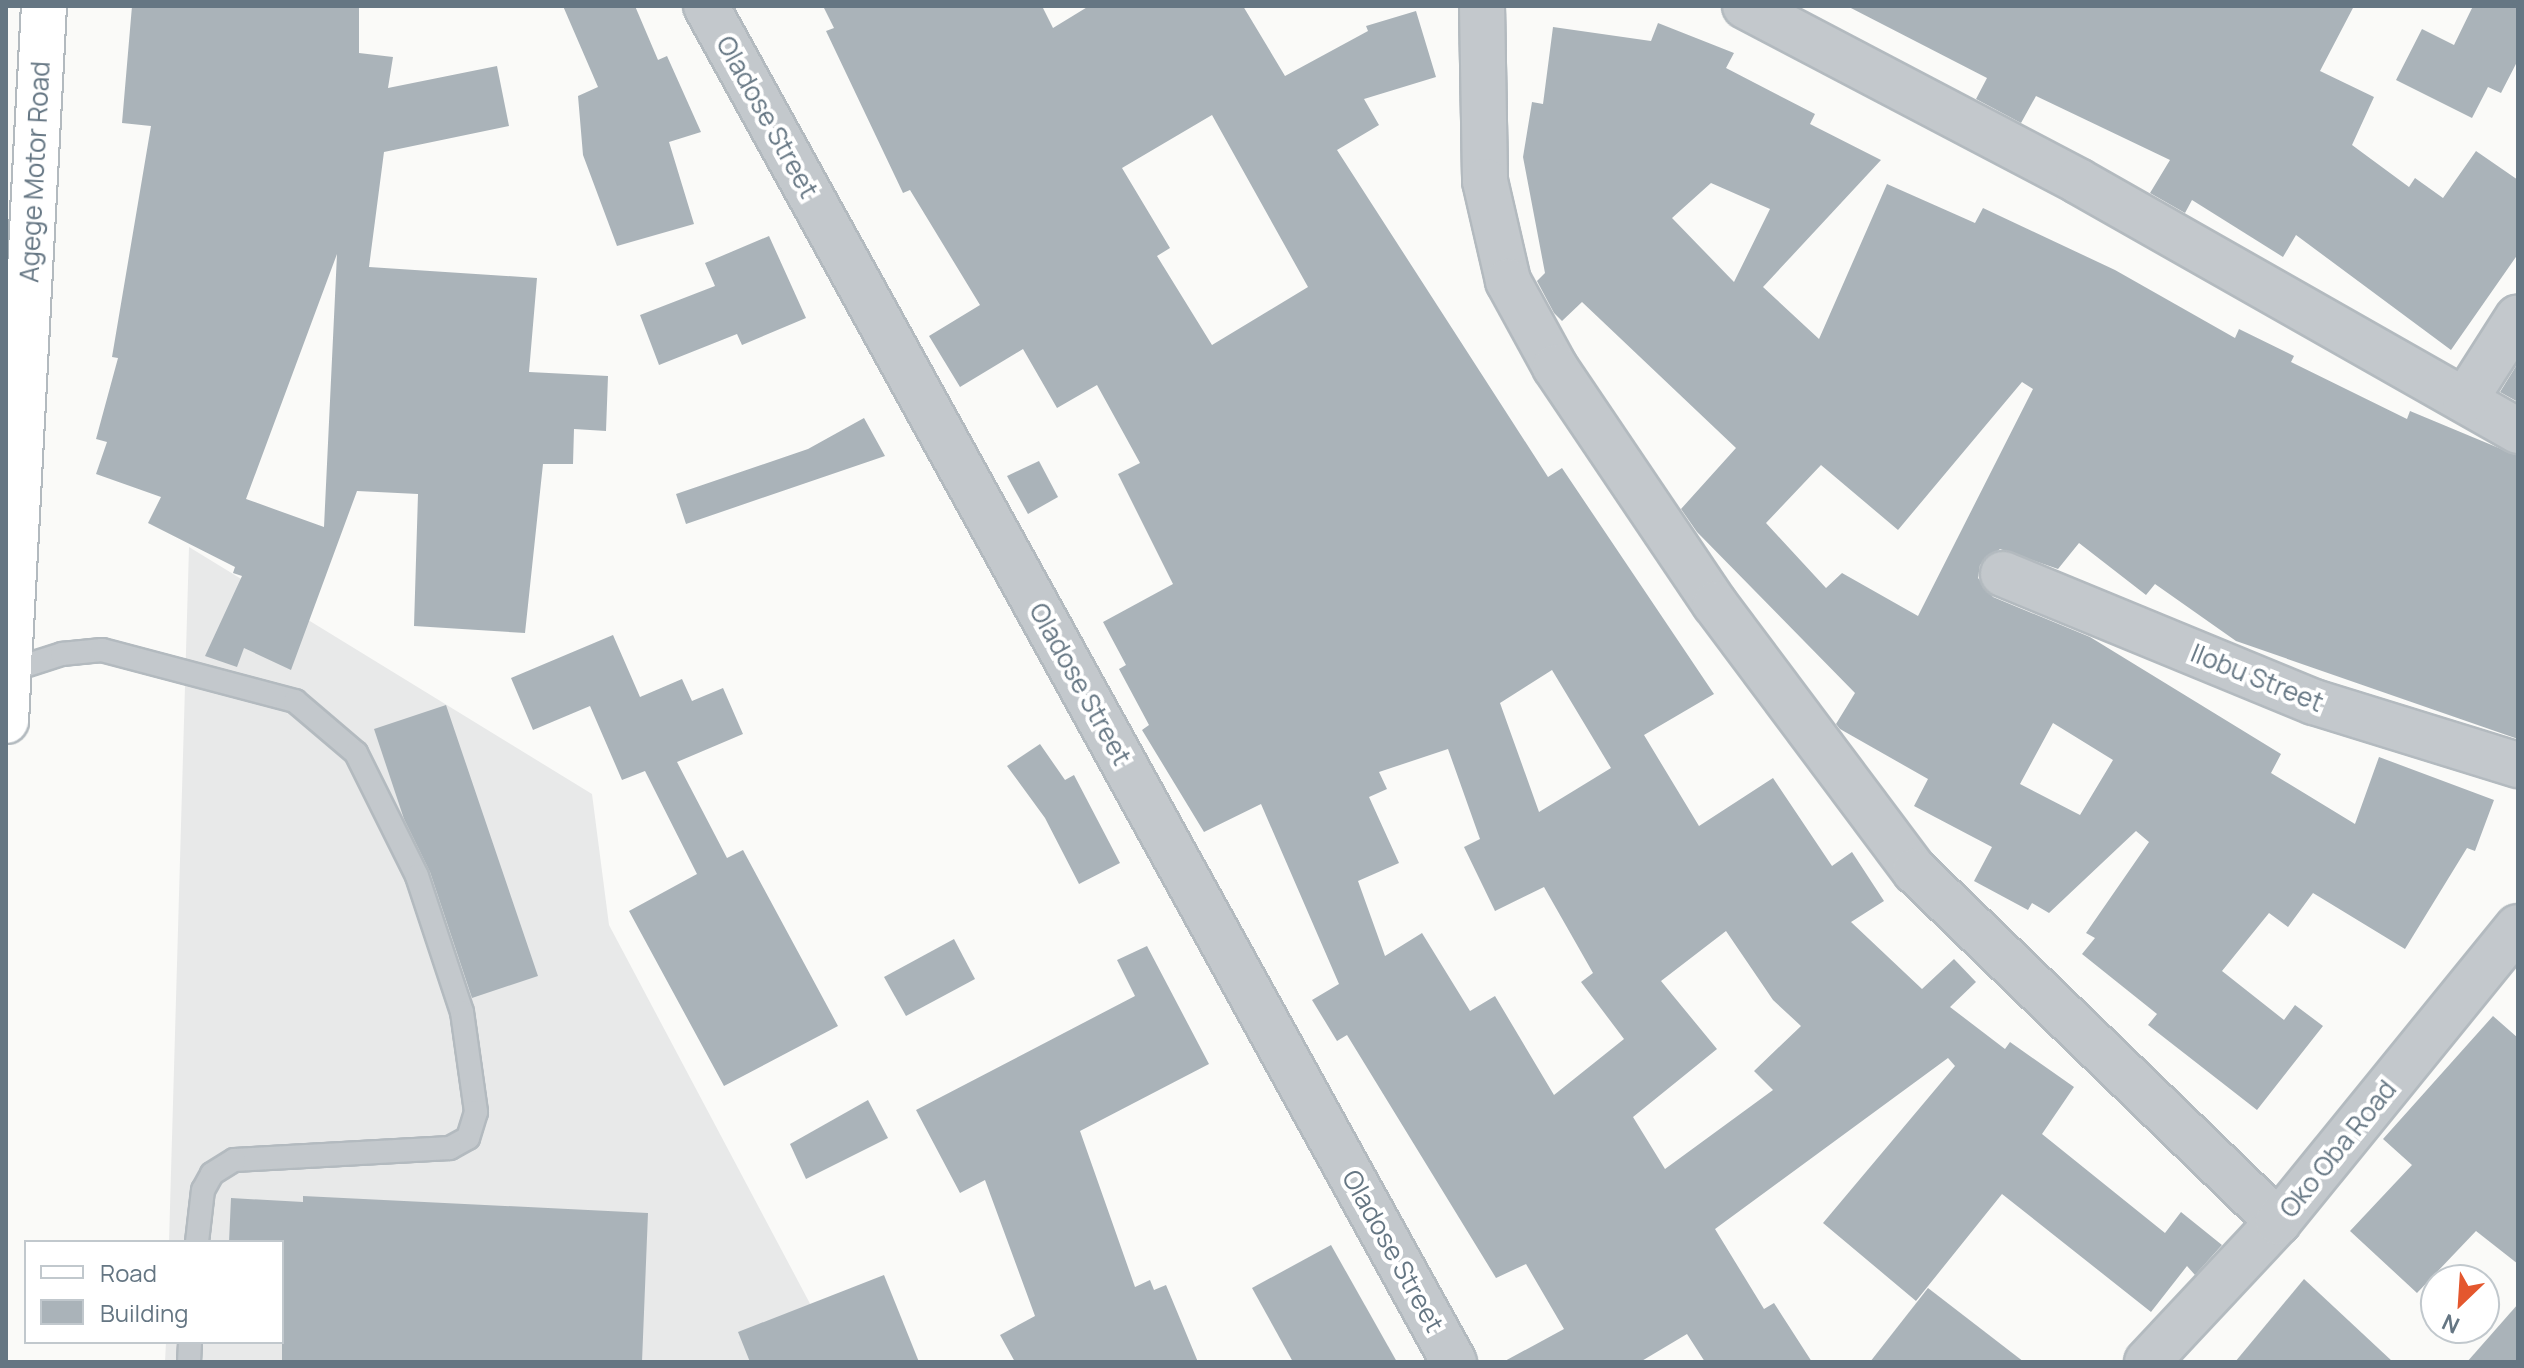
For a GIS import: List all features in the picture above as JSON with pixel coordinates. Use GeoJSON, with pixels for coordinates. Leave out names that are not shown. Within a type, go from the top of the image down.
{"type":"FeatureCollection","features":[{"type":"Feature","properties":{"kind":"main road","name":"Agege Motor Road"},"geometry":{"type":"LineString","coordinates":[[6,721],[44,6]]}},
{"type":"Feature","properties":{"kind":"street","name":"Oladose Street"},"geometry":{"type":"LineString","coordinates":[[706,6],[1454,1362]]}},
{"type":"Feature","properties":{"kind":"street"},"geometry":{"type":"LineString","coordinates":[[1482,6],[1485,181],[1508,281],[1555,367],[1715,604],[1915,871],[2278,1222]]}},
{"type":"Feature","properties":{"kind":"street"},"geometry":{"type":"LineString","coordinates":[[1762,10],[2078,181],[2518,431]]}},
{"type":"Feature","properties":{"kind":"street"},"geometry":{"type":"LineString","coordinates":[[2465,400],[2518,317]]}},
{"type":"Feature","properties":{"kind":"street","name":"Ilobu Street"},"geometry":{"type":"LineString","coordinates":[[2003,574],[2314,702],[2518,765]]}},
{"type":"Feature","properties":{"kind":"street","name":"Oko Oba Road"},"geometry":{"type":"LineString","coordinates":[[2147,1362],[2278,1222],[2518,927]]}},
{"type":"Feature","properties":{"kind":"lane"},"geometry":{"type":"LineString","coordinates":[[7,671],[62,654],[102,650],[295,701],[356,753],[417,876],[462,1012],[476,1112],[468,1138],[450,1148],[234,1160],[212,1174],[203,1190],[197,1240]]}},
{"type":"Feature","properties":{"kind":"shaded area"},"geometry":{"type":"Polygon","coordinates":[[[189,547],[592,794],[609,925],[841,1362],[165,1362],[166,1344],[284,1344],[284,1240],[169,1240],[189,547]]]}},
{"type":"Feature","properties":{"kind":"building"},"geometry":{"type":"Polygon","coordinates":[[[132,6],[359,6],[359,53],[393,57],[388,88],[497,66],[509,126],[384,152],[369,267],[537,278],[529,372],[608,376],[606,431],[574,429],[573,464],[543,464],[525,633],[414,626],[418,494],[357,491],[291,670],[244,648],[237,667],[205,656],[242,576],[233,573],[235,567],[148,523],[161,497],[96,474],[107,442],[96,439],[118,358],[112,357],[151,126],[122,123],[132,6]],[[337,254],[246,499],[324,527],[337,254]]]}},
{"type":"Feature","properties":{"kind":"building"},"geometry":{"type":"Polygon","coordinates":[[[563,6],[635,6],[658,60],[667,56],[701,132],[669,142],[694,224],[617,246],[583,155],[578,96],[598,87],[563,6]]]}},
{"type":"Feature","properties":{"kind":"building"},"geometry":{"type":"Polygon","coordinates":[[[823,6],[1042,6],[1053,28],[1089,6],[1243,6],[1285,76],[1368,31],[1366,26],[1416,11],[1436,77],[1364,99],[1379,125],[1337,150],[1548,477],[1562,468],[1714,694],[1644,735],[1699,826],[1773,778],[1832,866],[1852,852],[1884,901],[1851,922],[1922,989],[1954,959],[1976,982],[1950,1007],[2005,1049],[2010,1042],[2074,1087],[2042,1134],[2165,1233],[2181,1212],[2222,1245],[2195,1275],[2187,1266],[2151,1312],[2002,1194],[1916,1301],[1823,1223],[1955,1066],[1948,1058],[1715,1229],[1764,1309],[1774,1303],[1812,1362],[1705,1362],[1687,1334],[1640,1362],[1503,1362],[1564,1329],[1526,1264],[1496,1278],[1347,1035],[1337,1041],[1312,1000],[1339,984],[1261,804],[1204,832],[1142,730],[1149,725],[1119,669],[1126,665],[1103,622],[1173,584],[1118,474],[1140,463],[1097,385],[1057,408],[1023,349],[960,387],[929,336],[980,305],[910,190],[903,193],[826,31],[834,28],[823,6]],[[1212,115],[1122,168],[1170,248],[1157,256],[1212,345],[1308,287],[1212,115]],[[1552,670],[1500,703],[1539,812],[1611,768],[1552,670]],[[1448,749],[1379,772],[1387,789],[1369,797],[1399,863],[1358,881],[1385,956],[1422,933],[1470,1011],[1495,996],[1554,1095],[1624,1039],[1581,982],[1593,973],[1544,887],[1495,911],[1464,847],[1480,839],[1448,749]],[[1726,931],[1661,981],[1717,1049],[1633,1117],[1665,1169],[1773,1090],[1754,1071],[1801,1026],[1773,1000],[1726,931]]]}},
{"type":"Feature","properties":{"kind":"building"},"geometry":{"type":"Polygon","coordinates":[[[1847,6],[2354,6],[2320,71],[2374,97],[2352,145],[2409,187],[2415,178],[2443,198],[2476,151],[2518,180],[2518,254],[2451,350],[2296,235],[2283,257],[2192,200],[2185,213],[2150,193],[2170,160],[2036,96],[2021,123],[1976,99],[1987,78],[1847,6]]]}},
{"type":"Feature","properties":{"kind":"building"},"geometry":{"type":"Polygon","coordinates":[[[2473,6],[2518,6],[2518,60],[2501,93],[2488,87],[2472,118],[2396,80],[2422,29],[2454,45],[2473,6]]]}},
{"type":"Feature","properties":{"kind":"building"},"geometry":{"type":"Polygon","coordinates":[[[1658,23],[1734,53],[1726,68],[1815,114],[1810,124],[1881,160],[1763,287],[1819,339],[1887,184],[1975,223],[1983,208],[2115,270],[2235,338],[2239,329],[2294,356],[2291,362],[2407,419],[2410,411],[2518,456],[2518,739],[2236,641],[2155,584],[2146,595],[2079,543],[2058,569],[2000,549],[1980,565],[1978,578],[1993,597],[2090,637],[2281,754],[2271,773],[2355,824],[2379,757],[2494,800],[2475,851],[2467,848],[2405,949],[2313,893],[2288,927],[2269,913],[2222,971],[2284,1020],[2295,1005],[2323,1026],[2257,1110],[2148,1025],[2157,1014],[2082,954],[2095,938],[2086,933],[2149,842],[2136,831],[2049,913],[2032,903],[2028,910],[1974,881],[1992,847],[1914,806],[1928,779],[1840,729],[1836,724],[1855,693],[1697,532],[1681,509],[1736,448],[1582,302],[1562,321],[1554,313],[1537,281],[1545,273],[1523,157],[1532,102],[1543,104],[1553,27],[1651,41],[1658,23]],[[1711,183],[1672,218],[1734,282],[1770,209],[1711,183]],[[2022,382],[1898,530],[1821,465],[1766,523],[1826,588],[1842,573],[1918,616],[2033,389],[2022,382]],[[2053,723],[2020,784],[2080,815],[2113,760],[2053,723]]]}},
{"type":"Feature","properties":{"kind":"building"},"geometry":{"type":"Polygon","coordinates":[[[769,236],[806,318],[742,345],[737,334],[659,365],[640,315],[715,286],[705,263],[769,236]]]}},
{"type":"Feature","properties":{"kind":"building"},"geometry":{"type":"Polygon","coordinates":[[[2518,363],[2518,402],[2500,392],[2518,363]]]}},
{"type":"Feature","properties":{"kind":"building"},"geometry":{"type":"Polygon","coordinates":[[[864,418],[885,456],[686,524],[676,494],[808,449],[864,418]]]}},
{"type":"Feature","properties":{"kind":"building"},"geometry":{"type":"Polygon","coordinates":[[[1039,461],[1058,497],[1028,514],[1007,476],[1039,461]]]}},
{"type":"Feature","properties":{"kind":"building"},"geometry":{"type":"Polygon","coordinates":[[[613,635],[640,697],[682,679],[692,701],[723,688],[743,734],[677,762],[727,858],[743,850],[838,1026],[724,1086],[629,911],[697,874],[645,771],[622,780],[590,706],[533,730],[511,678],[613,635]]]}},
{"type":"Feature","properties":{"kind":"building"},"geometry":{"type":"Polygon","coordinates":[[[446,705],[538,976],[472,998],[430,872],[404,819],[374,729],[446,705]]]}},
{"type":"Feature","properties":{"kind":"building"},"geometry":{"type":"Polygon","coordinates":[[[1040,744],[1065,780],[1074,775],[1120,863],[1079,884],[1045,818],[1007,766],[1040,744]]]}},
{"type":"Feature","properties":{"kind":"building"},"geometry":{"type":"Polygon","coordinates":[[[954,939],[975,979],[906,1016],[884,977],[954,939]]]}},
{"type":"Feature","properties":{"kind":"building"},"geometry":{"type":"Polygon","coordinates":[[[1147,946],[1209,1064],[1080,1131],[1135,1287],[1150,1280],[1154,1290],[1166,1285],[1198,1362],[1015,1362],[1000,1335],[1035,1316],[985,1180],[960,1193],[916,1110],[1135,996],[1117,960],[1147,946]]]}},
{"type":"Feature","properties":{"kind":"building"},"geometry":{"type":"Polygon","coordinates":[[[2493,1016],[2518,1038],[2518,1264],[2476,1231],[2445,1264],[2420,1264],[2420,1290],[2417,1293],[2350,1231],[2412,1165],[2383,1139],[2493,1016]]]}},
{"type":"Feature","properties":{"kind":"building"},"geometry":{"type":"Polygon","coordinates":[[[868,1100],[888,1138],[806,1179],[790,1144],[868,1100]]]}},
{"type":"Feature","properties":{"kind":"building"},"geometry":{"type":"Polygon","coordinates":[[[303,1196],[648,1213],[642,1362],[282,1362],[284,1240],[229,1240],[231,1198],[303,1202],[303,1196]]]}},
{"type":"Feature","properties":{"kind":"building"},"geometry":{"type":"Polygon","coordinates":[[[1331,1245],[1397,1362],[1293,1362],[1252,1288],[1331,1245]]]}},
{"type":"Feature","properties":{"kind":"building"},"geometry":{"type":"Polygon","coordinates":[[[884,1275],[919,1362],[750,1362],[738,1332],[884,1275]]]}},
{"type":"Feature","properties":{"kind":"building"},"geometry":{"type":"Polygon","coordinates":[[[2304,1279],[2393,1362],[2235,1362],[2304,1279]]]}},
{"type":"Feature","properties":{"kind":"building"},"geometry":{"type":"Polygon","coordinates":[[[1928,1288],[2024,1362],[1870,1362],[1928,1288]]]}},
{"type":"Feature","properties":{"kind":"building"},"geometry":{"type":"Polygon","coordinates":[[[2518,1304],[2518,1362],[2467,1362],[2483,1344],[2500,1344],[2500,1324],[2518,1304]]]}}]}
